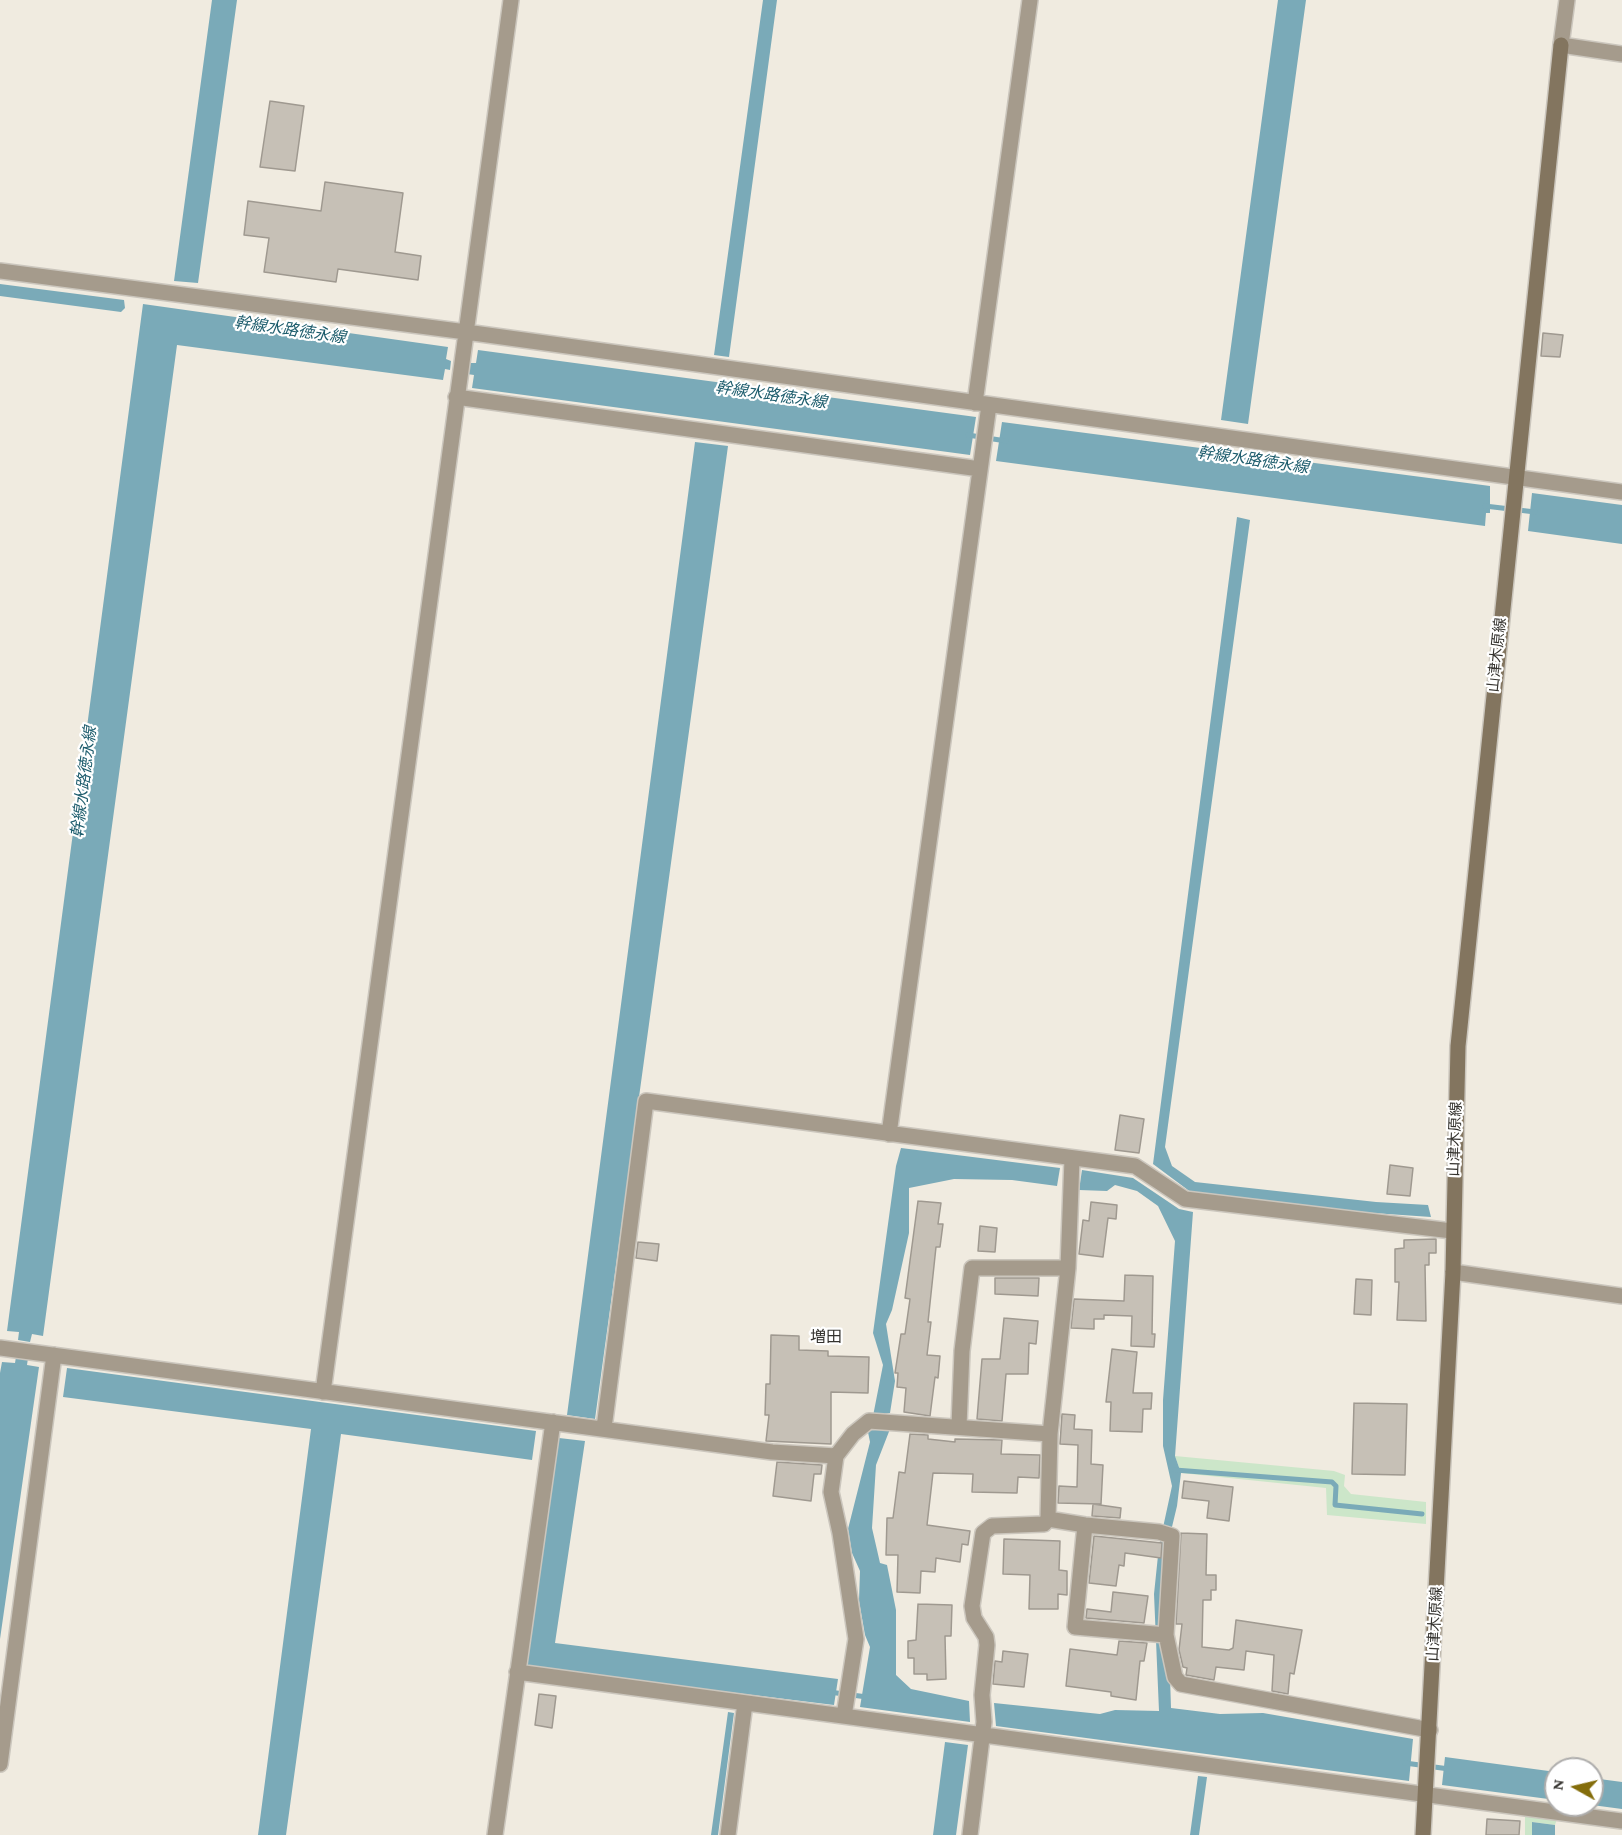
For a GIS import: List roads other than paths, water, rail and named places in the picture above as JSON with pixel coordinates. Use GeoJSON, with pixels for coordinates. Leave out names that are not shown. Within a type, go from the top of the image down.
{"type":"FeatureCollection","features":[{"type":"Feature","properties":{"kind":"street"},"geometry":{"type":"LineString","coordinates":[[323,1392],[511,0]]}},
{"type":"Feature","properties":{"kind":"street"},"geometry":{"type":"LineString","coordinates":[[890,1134],[986,426],[982,404],[1030,0]]}},
{"type":"Feature","properties":{"kind":"street"},"geometry":{"type":"LineString","coordinates":[[1567,0],[1561,45],[1622,54]]}},
{"type":"Feature","properties":{"kind":"street","name":"山津木原線"},"geometry":{"type":"LineString","coordinates":[[1423,1835],[1453,1272],[1452,1231],[1459,1034],[1561,45]]}},
{"type":"Feature","properties":{"kind":"street"},"geometry":{"type":"LineString","coordinates":[[0,271],[466,332],[1622,492]]}},
{"type":"Feature","properties":{"kind":"street"},"geometry":{"type":"LineString","coordinates":[[456,396],[980,469]]}},
{"type":"Feature","properties":{"kind":"street"},"geometry":{"type":"LineString","coordinates":[[604,1428],[646,1101],[1135,1166],[1185,1199],[1452,1231]]}},
{"type":"Feature","properties":{"kind":"street"},"geometry":{"type":"LineString","coordinates":[[970,1835],[983,1735],[982,1695],[987,1645],[986,1638],[974,1618],[972,1606],[983,1533],[992,1526],[1044,1524],[1048,1519],[1050,1434],[1068,1268],[1072,1159]]}},
{"type":"Feature","properties":{"kind":"street"},"geometry":{"type":"LineString","coordinates":[[959,1426],[962,1351],[972,1268],[1068,1268]]}},
{"type":"Feature","properties":{"kind":"street"},"geometry":{"type":"LineString","coordinates":[[1453,1272],[1622,1296]]}},
{"type":"Feature","properties":{"kind":"street"},"geometry":{"type":"LineString","coordinates":[[6,1349],[772,1452],[836,1456]]}},
{"type":"Feature","properties":{"kind":"street"},"geometry":{"type":"LineString","coordinates":[[0,1764],[54,1355]]}},
{"type":"Feature","properties":{"kind":"street"},"geometry":{"type":"LineString","coordinates":[[846,1708],[856,1639],[840,1533],[831,1492],[836,1456],[853,1434],[869,1421],[1050,1434]]}},
{"type":"Feature","properties":{"kind":"street"},"geometry":{"type":"LineString","coordinates":[[495,1835],[553,1422]]}},
{"type":"Feature","properties":{"kind":"street"},"geometry":{"type":"LineString","coordinates":[[1048,1519],[1165,1534],[1166,1635],[1176,1677],[1181,1684],[1430,1730]]}},
{"type":"Feature","properties":{"kind":"street"},"geometry":{"type":"LineString","coordinates":[[1085,1525],[1075,1627],[1166,1635]]}},
{"type":"Feature","properties":{"kind":"street"},"geometry":{"type":"LineString","coordinates":[[517,1672],[745,1703],[846,1708],[983,1735],[1622,1821]]}},
{"type":"Feature","properties":{"kind":"street"},"geometry":{"type":"LineString","coordinates":[[728,1835],[745,1703]]}},
{"type":"Feature","properties":{"kind":"water"},"geometry":{"type":"Polygon","coordinates":[[[212,0],[237,0],[198,283],[174,281],[212,0]]]}},
{"type":"Feature","properties":{"kind":"water"},"geometry":{"type":"Polygon","coordinates":[[[763,0],[777,0],[729,357],[714,355],[763,0]]]}},
{"type":"Feature","properties":{"kind":"water"},"geometry":{"type":"Polygon","coordinates":[[[1278,0],[1306,0],[1248,424],[1221,420],[1278,0]]]}},
{"type":"Feature","properties":{"kind":"water"},"geometry":{"type":"Polygon","coordinates":[[[0,284],[124,300],[125,308],[121,312],[0,296],[0,284]]]}},
{"type":"Feature","properties":{"kind":"water"},"geometry":{"type":"Polygon","coordinates":[[[143,304],[448,347],[446,359],[451,361],[450,370],[445,369],[443,380],[177,345],[43,1336],[32,1334],[30,1342],[18,1340],[19,1332],[7,1331],[143,304]]]}},
{"type":"Feature","properties":{"kind":"water"},"geometry":{"type":"Polygon","coordinates":[[[478,350],[976,417],[970,455],[472,388],[474,375],[467,374],[469,363],[476,363],[478,350]]]}},
{"type":"Feature","properties":{"kind":"water"},"geometry":{"type":"Polygon","coordinates":[[[1002,422],[1490,486],[1490,513],[1486,513],[1485,526],[996,461],[1002,422]]]}},
{"type":"Feature","properties":{"kind":"water"},"geometry":{"type":"Polygon","coordinates":[[[695,442],[728,446],[595,1419],[567,1415],[695,442]]]}},
{"type":"Feature","properties":{"kind":"water"},"geometry":{"type":"Polygon","coordinates":[[[1532,493],[1622,505],[1622,544],[1528,531],[1532,493]]]}},
{"type":"Feature","properties":{"kind":"water"},"geometry":{"type":"Polygon","coordinates":[[[1237,517],[1250,520],[1165,1147],[1172,1166],[1195,1182],[1376,1202],[1428,1205],[1431,1217],[1373,1213],[1192,1193],[1153,1164],[1237,517]]]}},
{"type":"Feature","properties":{"kind":"water"},"geometry":{"type":"Polygon","coordinates":[[[901,1148],[1060,1168],[1057,1186],[1012,1180],[954,1179],[909,1188],[909,1233],[892,1310],[886,1324],[895,1381],[890,1413],[873,1416],[883,1365],[873,1333],[896,1166],[901,1148]]]}},
{"type":"Feature","properties":{"kind":"water"},"geometry":{"type":"Polygon","coordinates":[[[1082,1170],[1133,1178],[1179,1209],[1193,1212],[1175,1456],[1181,1473],[1177,1506],[1166,1552],[1171,1708],[1220,1714],[1263,1713],[1413,1739],[1409,1781],[996,1726],[994,1703],[1100,1714],[1115,1710],[1159,1711],[1154,1594],[1159,1546],[1172,1486],[1163,1446],[1163,1400],[1175,1241],[1158,1206],[1137,1191],[1115,1185],[1107,1191],[1079,1190],[1082,1170]]]}},
{"type":"Feature","properties":{"kind":"water"},"geometry":{"type":"Polygon","coordinates":[[[16,1357],[28,1358],[27,1365],[39,1367],[0,1639],[0,1373],[2,1362],[15,1363],[16,1357]]]}},
{"type":"Feature","properties":{"kind":"water"},"geometry":{"type":"Polygon","coordinates":[[[67,1368],[536,1431],[532,1460],[341,1434],[286,1835],[258,1835],[311,1429],[63,1397],[67,1368]]]}},
{"type":"Feature","properties":{"kind":"water"},"geometry":{"type":"Polygon","coordinates":[[[879,1426],[890,1429],[876,1465],[872,1528],[880,1563],[887,1565],[896,1610],[896,1675],[911,1689],[969,1701],[970,1722],[860,1707],[870,1647],[865,1635],[859,1601],[860,1571],[852,1553],[848,1529],[870,1442],[868,1432],[879,1426]]]}},
{"type":"Feature","properties":{"kind":"water"},"geometry":{"type":"Polygon","coordinates":[[[559,1438],[585,1441],[555,1643],[838,1679],[834,1705],[524,1667],[559,1438]]]}},
{"type":"Feature","properties":{"kind":"water"},"geometry":{"type":"Polygon","coordinates":[[[728,1712],[734,1713],[718,1835],[711,1835],[728,1712]]]}},
{"type":"Feature","properties":{"kind":"water"},"geometry":{"type":"Polygon","coordinates":[[[945,1742],[968,1745],[956,1835],[933,1835],[945,1742]]]}},
{"type":"Feature","properties":{"kind":"water"},"geometry":{"type":"Polygon","coordinates":[[[1445,1757],[1544,1770],[1544,1798],[1442,1785],[1445,1757]]]}},
{"type":"Feature","properties":{"kind":"water"},"geometry":{"type":"Polygon","coordinates":[[[1198,1776],[1207,1777],[1199,1835],[1190,1835],[1198,1776]]]}},
{"type":"Feature","properties":{"kind":"water"},"geometry":{"type":"Polygon","coordinates":[[[1604,1780],[1622,1782],[1622,1809],[1604,1807],[1604,1780]]]}},
{"type":"Feature","properties":{"kind":"water"},"geometry":{"type":"Polygon","coordinates":[[[1532,1822],[1555,1825],[1555,1835],[1532,1835],[1532,1822]]]}},
{"type":"Feature","properties":{"kind":"waterway","name":"幹線水路徳永線"},"geometry":{"type":"LineString","coordinates":[[968,435],[1006,441]]}},
{"type":"Feature","properties":{"kind":"waterway","name":"幹線水路徳永線"},"geometry":{"type":"LineString","coordinates":[[1485,506],[1535,512]]}},
{"type":"Feature","properties":{"kind":"waterway"},"geometry":{"type":"LineString","coordinates":[[1175,1470],[1332,1482],[1336,1486],[1335,1505],[1422,1514]]}},
{"type":"Feature","properties":{"kind":"waterway"},"geometry":{"type":"LineString","coordinates":[[829,1692],[867,1697]]}},
{"type":"Feature","properties":{"kind":"waterway"},"geometry":{"type":"LineString","coordinates":[[1405,1763],[1449,1769]]}},
{"type":"Feature","properties":{"kind":"district","name":"増田"},"geometry":{"type":"Point","coordinates":[826,1337]}}]}
